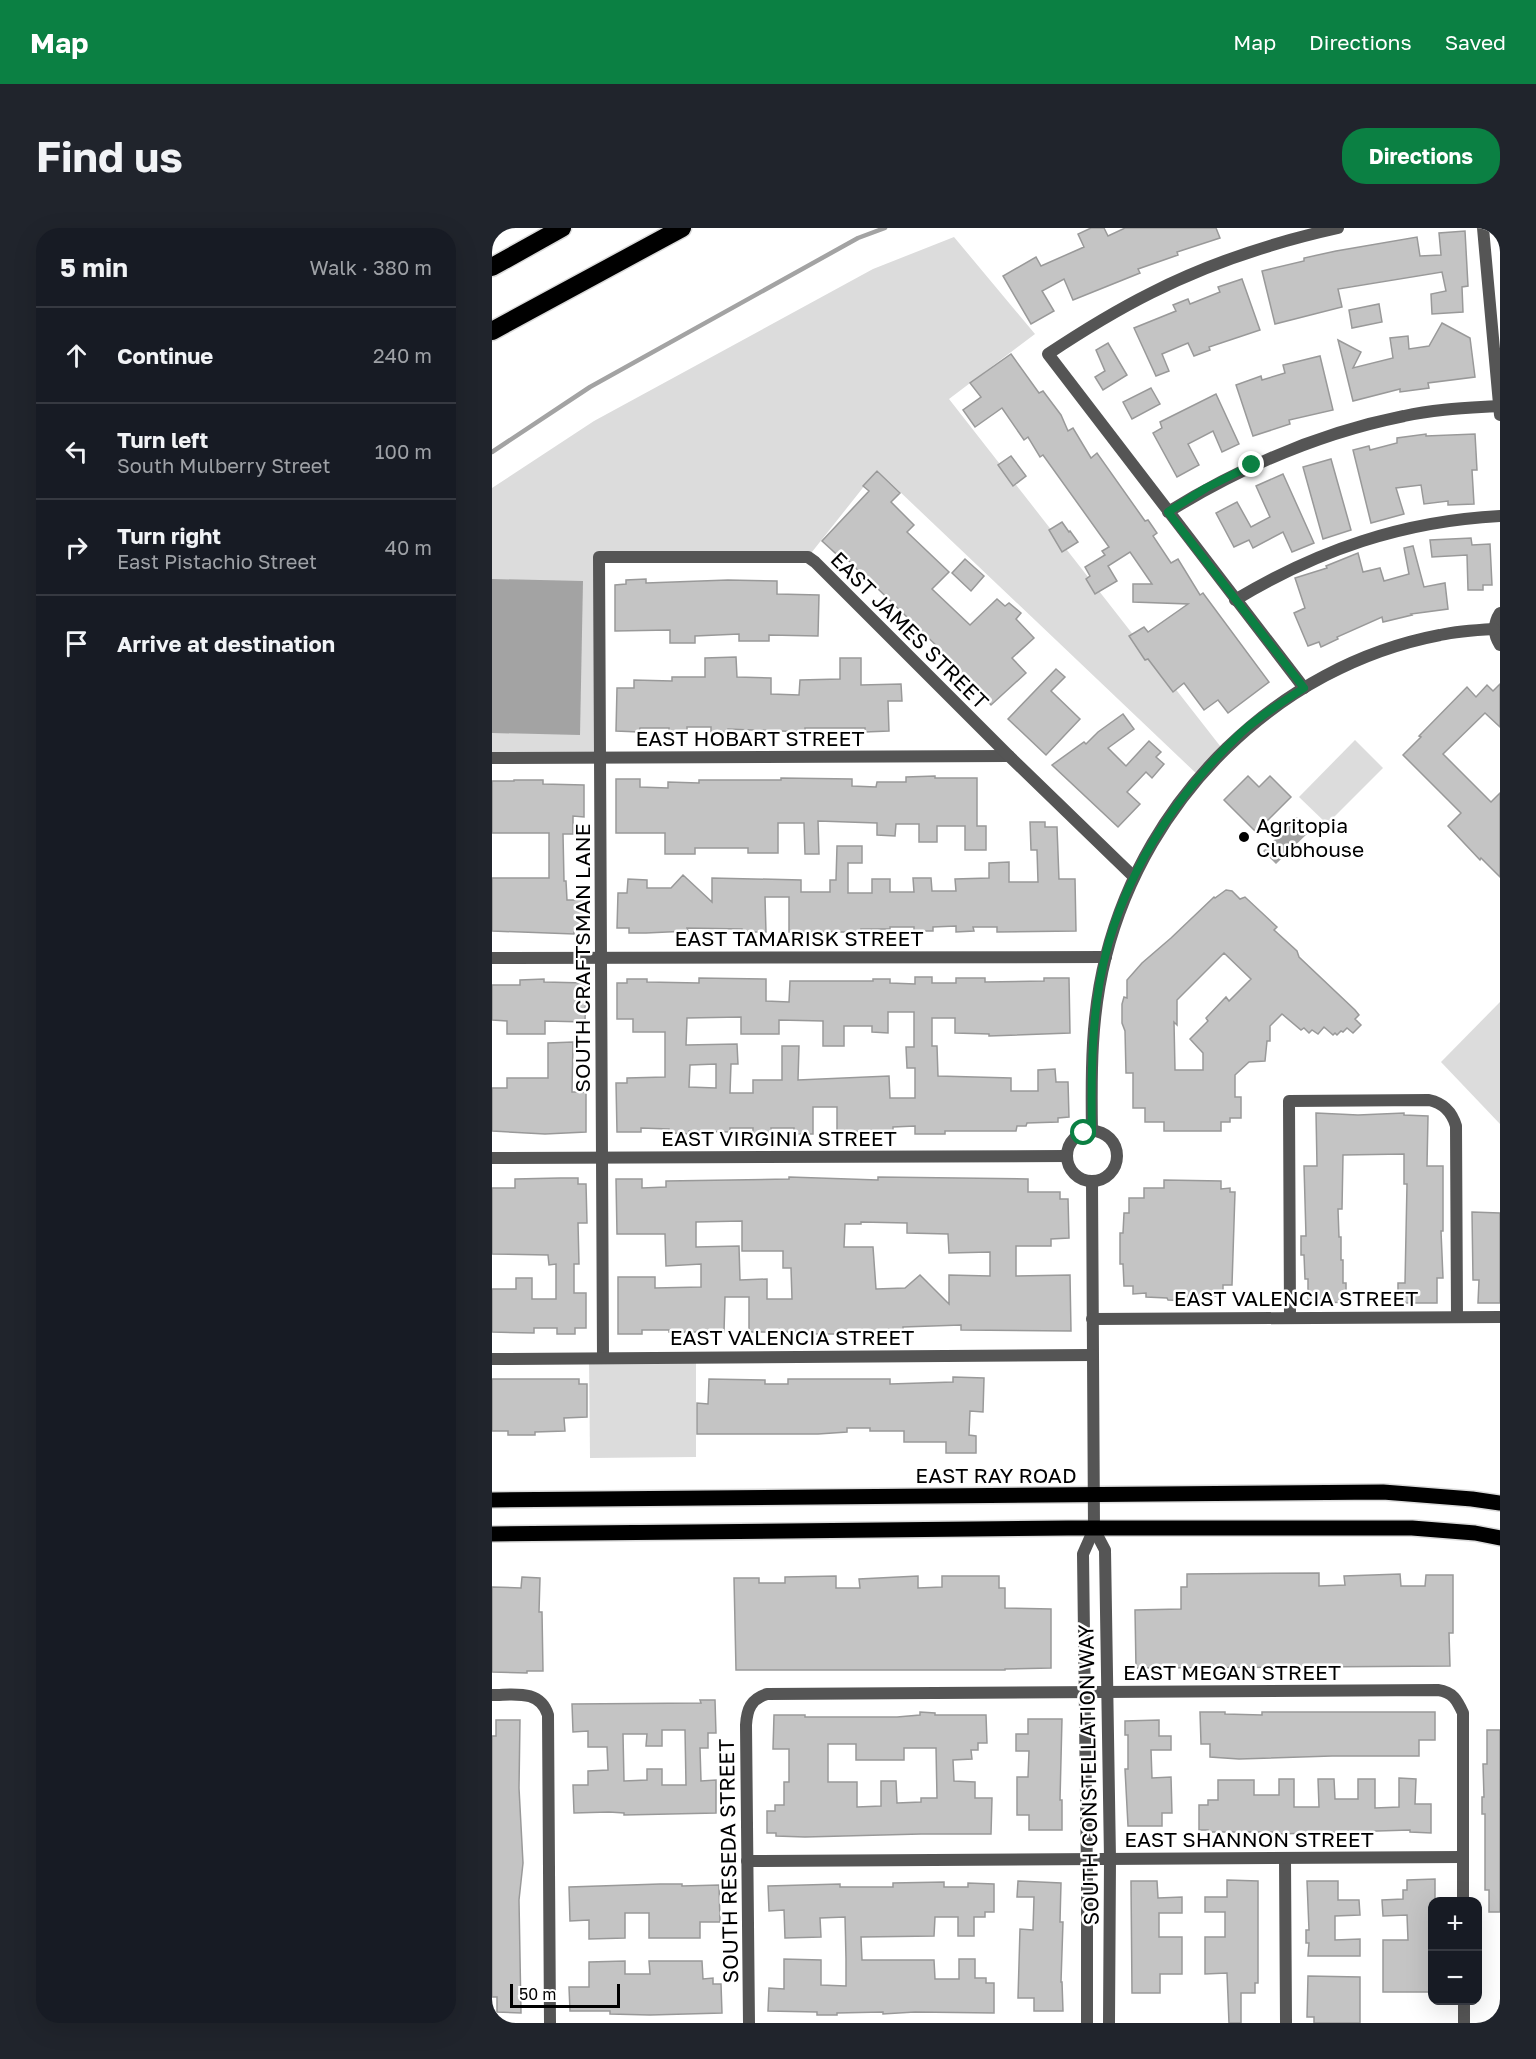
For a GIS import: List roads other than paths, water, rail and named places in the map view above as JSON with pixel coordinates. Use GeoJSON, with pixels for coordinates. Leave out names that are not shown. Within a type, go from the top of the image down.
{"type":"FeatureCollection","features":[{"type":"Feature","properties":{"kind":"highway"},"geometry":{"type":"LineString","coordinates":[[492,267],[562,228]]}},
{"type":"Feature","properties":{"kind":"highway"},"geometry":{"type":"LineString","coordinates":[[492,331],[682,228]]}},
{"type":"Feature","properties":{"kind":"main road","name":"EAST RAY ROAD"},"geometry":{"type":"LineString","coordinates":[[492,1500],[1093,1503],[1383,1492],[1500,1503]]}},
{"type":"Feature","properties":{"kind":"main road"},"geometry":{"type":"LineString","coordinates":[[492,1534],[1413,1528],[1475,1533],[1500,1538]]}},
{"type":"Feature","properties":{"kind":"street"},"geometry":{"type":"LineString","coordinates":[[1304,688],[1048,354],[1105,317],[1202,270],[1256,250],[1338,228]]}},
{"type":"Feature","properties":{"kind":"street"},"geometry":{"type":"LineString","coordinates":[[1484,228],[1500,415]]}},
{"type":"Feature","properties":{"kind":"street"},"geometry":{"type":"LineString","coordinates":[[1168,512],[1206,488],[1252,465],[1303,444],[1405,415],[1459,408],[1499,406]]}},
{"type":"Feature","properties":{"kind":"street"},"geometry":{"type":"LineString","coordinates":[[1235,600],[1308,561],[1346,545],[1418,526],[1459,519],[1500,516]]}},
{"type":"Feature","properties":{"kind":"street","name":"EAST JAMES STREET"},"geometry":{"type":"LineString","coordinates":[[599,557],[808,557],[1133,876]]}},
{"type":"Feature","properties":{"kind":"street","name":"SOUTH CRAFTSMAN LANE"},"geometry":{"type":"LineString","coordinates":[[599,557],[603,1358]]}},
{"type":"Feature","properties":{"kind":"street"},"geometry":{"type":"LineString","coordinates":[[1500,613],[1495,621],[1494,629],[1500,645]]}},
{"type":"Feature","properties":{"kind":"street"},"geometry":{"type":"LineString","coordinates":[[1092,1132],[1091,1057],[1097,998],[1106,957],[1133,876],[1161,826],[1190,788],[1242,732],[1304,688],[1363,657],[1440,635],[1494,629]]}},
{"type":"Feature","properties":{"kind":"street","name":"EAST HOBART STREET"},"geometry":{"type":"LineString","coordinates":[[492,758],[1009,756]]}},
{"type":"Feature","properties":{"kind":"street","name":"EAST TAMARISK STREET"},"geometry":{"type":"LineString","coordinates":[[492,958],[1106,957]]}},
{"type":"Feature","properties":{"kind":"street"},"geometry":{"type":"LineString","coordinates":[[1290,1318],[1289,1101],[1429,1100],[1439,1102],[1453,1116],[1456,1126],[1457,1317]]}},
{"type":"Feature","properties":{"kind":"street"},"geometry":{"type":"LineString","coordinates":[[1092,1132],[1109,1139],[1117,1156],[1113,1170],[1107,1176],[1092,1181],[1077,1176],[1068,1164],[1067,1156],[1068,1149],[1077,1136],[1092,1132]]}},
{"type":"Feature","properties":{"kind":"street","name":"EAST VIRGINIA STREET"},"geometry":{"type":"LineString","coordinates":[[492,1158],[1067,1156]]}},
{"type":"Feature","properties":{"kind":"street","name":"SOUTH CONSTELLATION WAY"},"geometry":{"type":"LineString","coordinates":[[1092,1181],[1093,1503],[1094,1529],[1105,1551],[1110,1859],[1109,2023]]}},
{"type":"Feature","properties":{"kind":"street","name":"EAST VALENCIA STREET"},"geometry":{"type":"LineString","coordinates":[[1092,1319],[1500,1317]]}},
{"type":"Feature","properties":{"kind":"street","name":"EAST VALENCIA STREET"},"geometry":{"type":"LineString","coordinates":[[492,1359],[1092,1355]]}},
{"type":"Feature","properties":{"kind":"street","name":"SOUTH CONSTELLATION WAY"},"geometry":{"type":"LineString","coordinates":[[1088,2023],[1083,1554],[1094,1529]]}},
{"type":"Feature","properties":{"kind":"street","name":"EAST MEGAN STREET"},"geometry":{"type":"LineString","coordinates":[[754,1700],[771,1694],[1438,1690],[1446,1692],[1457,1700],[1463,1713],[1463,1857]]}},
{"type":"Feature","properties":{"kind":"street"},"geometry":{"type":"LineString","coordinates":[[492,1695],[530,1695],[544,1705],[548,1719],[550,2023]]}},
{"type":"Feature","properties":{"kind":"street","name":"SOUTH RESEDA STREET"},"geometry":{"type":"LineString","coordinates":[[749,2023],[746,1725],[748,1709],[754,1700]]}},
{"type":"Feature","properties":{"kind":"street"},"geometry":{"type":"LineString","coordinates":[[1463,1857],[1464,1897]]}},
{"type":"Feature","properties":{"kind":"street","name":"EAST SHANNON STREET"},"geometry":{"type":"LineString","coordinates":[[747,1861],[1463,1857]]}},
{"type":"Feature","properties":{"kind":"street"},"geometry":{"type":"LineString","coordinates":[[1285,1858],[1286,2023]]}},
{"type":"Feature","properties":{"kind":"street"},"geometry":{"type":"LineString","coordinates":[[1464,2005],[1464,2023]]}},
{"type":"Feature","properties":{"kind":"waterway"},"geometry":{"type":"LineString","coordinates":[[492,452],[590,387],[858,238],[885,228]]}},
{"type":"Feature","properties":{"kind":"place","name":"Agritopia Clubhouse"},"geometry":{"type":"Point","coordinates":[1244,837]}}]}
